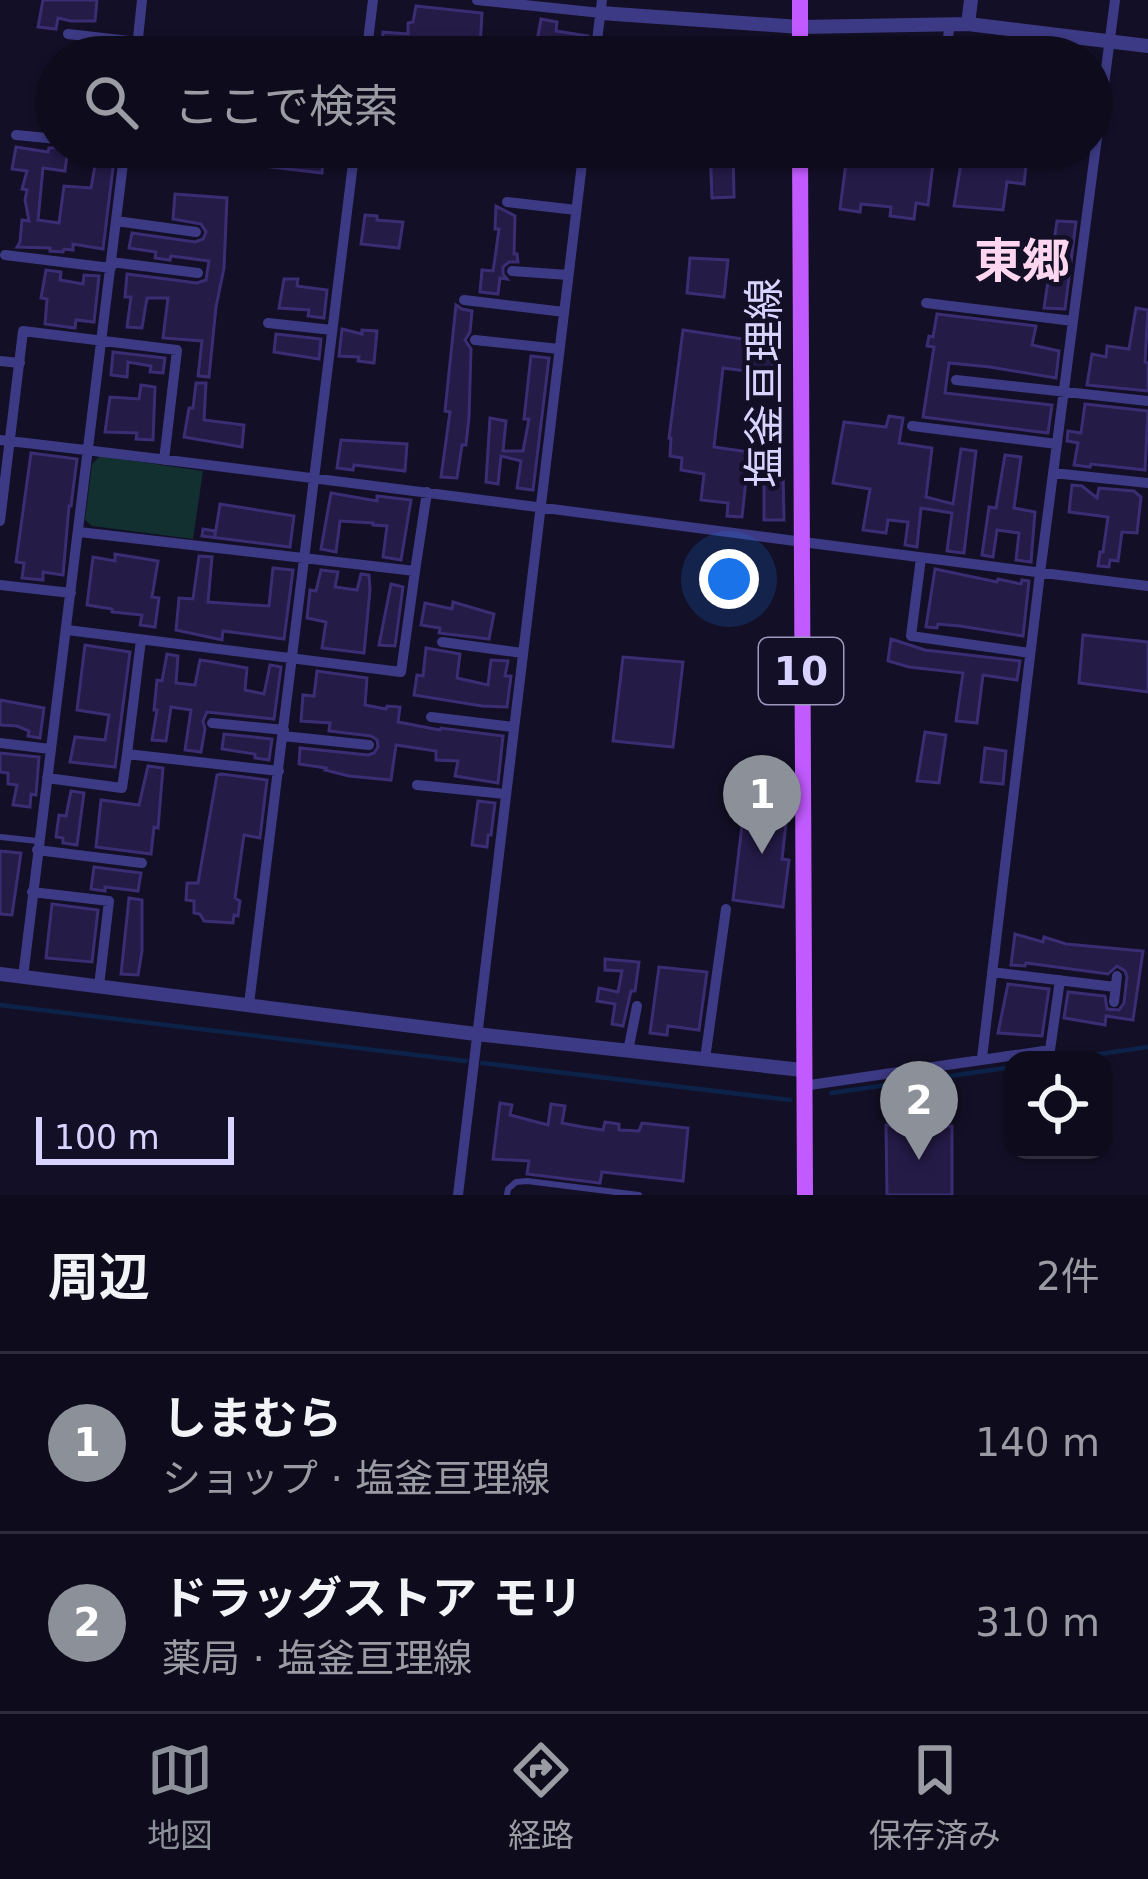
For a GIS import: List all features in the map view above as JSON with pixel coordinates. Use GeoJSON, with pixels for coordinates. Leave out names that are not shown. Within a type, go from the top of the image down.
{"type":"FeatureCollection","features":[{"type":"Feature","properties":{"kind":"main road"},"geometry":{"type":"LineString","coordinates":[[800,0],[800,36]]}},
{"type":"Feature","properties":{"kind":"main road","name":"塩釜亘理線"},"geometry":{"type":"LineString","coordinates":[[800,168],[805,1195]]}},
{"type":"Feature","properties":{"kind":"street"},"geometry":{"type":"LineString","coordinates":[[139,36],[142,0]]}},
{"type":"Feature","properties":{"kind":"street"},"geometry":{"type":"LineString","coordinates":[[369,36],[374,0]]}},
{"type":"Feature","properties":{"kind":"street"},"geometry":{"type":"LineString","coordinates":[[477,0],[602,6],[800,27],[968,24],[1068,36]]}},
{"type":"Feature","properties":{"kind":"street"},"geometry":{"type":"LineString","coordinates":[[968,24],[971,0]]}},
{"type":"Feature","properties":{"kind":"street"},"geometry":{"type":"LineString","coordinates":[[1111,36],[1115,0]]}},
{"type":"Feature","properties":{"kind":"street"},"geometry":{"type":"LineString","coordinates":[[598,36],[602,6]]}},
{"type":"Feature","properties":{"kind":"street"},"geometry":{"type":"LineString","coordinates":[[948,36],[950,24]]}},
{"type":"Feature","properties":{"kind":"street"},"geometry":{"type":"LineString","coordinates":[[68,34],[86,36]]}},
{"type":"Feature","properties":{"kind":"street"},"geometry":{"type":"LineString","coordinates":[[1112,41],[1148,46]]}},
{"type":"Feature","properties":{"kind":"street"},"geometry":{"type":"LineString","coordinates":[[16,135],[36,137]]}},
{"type":"Feature","properties":{"kind":"street"},"geometry":{"type":"LineString","coordinates":[[23,976],[122,168]]}},
{"type":"Feature","properties":{"kind":"street"},"geometry":{"type":"LineString","coordinates":[[249,1004],[352,168]]}},
{"type":"Feature","properties":{"kind":"street"},"geometry":{"type":"LineString","coordinates":[[458,1195],[581,168]]}},
{"type":"Feature","properties":{"kind":"street"},"geometry":{"type":"LineString","coordinates":[[982,1058],[1093,168]]}},
{"type":"Feature","properties":{"kind":"street"},"geometry":{"type":"LineString","coordinates":[[507,202],[576,210]]}},
{"type":"Feature","properties":{"kind":"street"},"geometry":{"type":"LineString","coordinates":[[116,221],[196,232]]}},
{"type":"Feature","properties":{"kind":"street"},"geometry":{"type":"LineString","coordinates":[[5,255],[198,273]]}},
{"type":"Feature","properties":{"kind":"street"},"geometry":{"type":"LineString","coordinates":[[512,271],[568,275]]}},
{"type":"Feature","properties":{"kind":"street"},"geometry":{"type":"LineString","coordinates":[[464,300],[564,312]]}},
{"type":"Feature","properties":{"kind":"street"},"geometry":{"type":"LineString","coordinates":[[926,303],[1073,321]]}},
{"type":"Feature","properties":{"kind":"street"},"geometry":{"type":"LineString","coordinates":[[268,322],[332,330]]}},
{"type":"Feature","properties":{"kind":"street"},"geometry":{"type":"LineString","coordinates":[[0,521],[5,440],[23,331],[177,350],[164,460]]}},
{"type":"Feature","properties":{"kind":"street"},"geometry":{"type":"LineString","coordinates":[[475,340],[559,349]]}},
{"type":"Feature","properties":{"kind":"street"},"geometry":{"type":"LineString","coordinates":[[0,361],[20,363]]}},
{"type":"Feature","properties":{"kind":"street"},"geometry":{"type":"LineString","coordinates":[[956,380],[1148,401]]}},
{"type":"Feature","properties":{"kind":"street"},"geometry":{"type":"LineString","coordinates":[[912,426],[1057,444]]}},
{"type":"Feature","properties":{"kind":"street"},"geometry":{"type":"LineString","coordinates":[[5,440],[1148,586]]}},
{"type":"Feature","properties":{"kind":"street"},"geometry":{"type":"LineString","coordinates":[[1053,472],[1148,483]]}},
{"type":"Feature","properties":{"kind":"street"},"geometry":{"type":"LineString","coordinates":[[67,630],[401,672],[427,491]]}},
{"type":"Feature","properties":{"kind":"street"},"geometry":{"type":"LineString","coordinates":[[79,532],[415,571]]}},
{"type":"Feature","properties":{"kind":"street"},"geometry":{"type":"LineString","coordinates":[[921,558],[911,636],[1030,653]]}},
{"type":"Feature","properties":{"kind":"street"},"geometry":{"type":"LineString","coordinates":[[0,585],[71,593]]}},
{"type":"Feature","properties":{"kind":"street"},"geometry":{"type":"LineString","coordinates":[[47,778],[122,788],[141,640]]}},
{"type":"Feature","properties":{"kind":"street"},"geometry":{"type":"LineString","coordinates":[[442,642],[522,652]]}},
{"type":"Feature","properties":{"kind":"street"},"geometry":{"type":"LineString","coordinates":[[431,717],[513,728]]}},
{"type":"Feature","properties":{"kind":"street"},"geometry":{"type":"LineString","coordinates":[[212,723],[369,745]]}},
{"type":"Feature","properties":{"kind":"street"},"geometry":{"type":"LineString","coordinates":[[0,743],[50,749]]}},
{"type":"Feature","properties":{"kind":"street"},"geometry":{"type":"LineString","coordinates":[[127,754],[279,771]]}},
{"type":"Feature","properties":{"kind":"street"},"geometry":{"type":"LineString","coordinates":[[417,785],[505,794]]}},
{"type":"Feature","properties":{"kind":"street"},"geometry":{"type":"LineString","coordinates":[[38,846],[142,863]]}},
{"type":"Feature","properties":{"kind":"street"},"geometry":{"type":"LineString","coordinates":[[32,892],[109,902],[99,986]]}},
{"type":"Feature","properties":{"kind":"street"},"geometry":{"type":"LineString","coordinates":[[705,1059],[726,909]]}},
{"type":"Feature","properties":{"kind":"street"},"geometry":{"type":"LineString","coordinates":[[992,972],[1116,981],[1114,1002]]}},
{"type":"Feature","properties":{"kind":"street"},"geometry":{"type":"LineString","coordinates":[[0,974],[705,1059],[803,1078],[1050,1050],[1060,980]]}},
{"type":"Feature","properties":{"kind":"street"},"geometry":{"type":"LineString","coordinates":[[628,1051],[637,1006]]}},
{"type":"Feature","properties":{"kind":"lane"},"geometry":{"type":"LineString","coordinates":[[0,837],[38,846]]}},
{"type":"Feature","properties":{"kind":"lane"},"geometry":{"type":"LineString","coordinates":[[507,1195],[516,1182],[527,1181],[639,1195]]}},
{"type":"Feature","properties":{"kind":"green space"},"geometry":{"type":"Polygon","coordinates":[[[100,456],[203,471],[193,539],[92,526],[85,520],[92,464],[100,456]]]}},
{"type":"Feature","properties":{"kind":"building"},"geometry":{"type":"Polygon","coordinates":[[[43,0],[97,0],[95,21],[58,18],[56,29],[38,27],[43,0]]]}},
{"type":"Feature","properties":{"kind":"building"},"geometry":{"type":"Polygon","coordinates":[[[416,6],[482,13],[481,36],[383,36],[383,32],[408,34],[408,23],[413,22],[416,6]]]}},
{"type":"Feature","properties":{"kind":"building"},"geometry":{"type":"Polygon","coordinates":[[[541,19],[557,22],[556,31],[588,36],[538,36],[541,19]]]}},
{"type":"Feature","properties":{"kind":"building"},"geometry":{"type":"Polygon","coordinates":[[[16,147],[36,150],[36,168],[43,168],[38,220],[59,223],[64,186],[91,188],[95,168],[113,168],[103,249],[73,244],[73,250],[63,252],[17,247],[22,220],[29,221],[27,190],[22,189],[27,171],[12,169],[16,147]]]}},
{"type":"Feature","properties":{"kind":"building"},"geometry":{"type":"Polygon","coordinates":[[[280,168],[322,168],[322,173],[280,168]]]}},
{"type":"Feature","properties":{"kind":"building"},"geometry":{"type":"Polygon","coordinates":[[[711,168],[733,168],[734,197],[712,198],[711,168]]]}},
{"type":"Feature","properties":{"kind":"building"},"geometry":{"type":"Polygon","coordinates":[[[845,168],[932,168],[928,205],[916,203],[914,219],[890,216],[891,207],[861,204],[860,212],[840,209],[845,168]]]}},
{"type":"Feature","properties":{"kind":"building"},"geometry":{"type":"Polygon","coordinates":[[[960,168],[1026,168],[1024,184],[1007,182],[1003,210],[954,206],[960,168]]]}},
{"type":"Feature","properties":{"kind":"building"},"geometry":{"type":"Polygon","coordinates":[[[175,194],[227,198],[224,268],[209,377],[198,376],[202,341],[163,338],[168,298],[147,298],[142,328],[127,327],[131,297],[125,297],[127,274],[197,283],[206,280],[209,261],[155,258],[156,252],[129,248],[132,233],[195,242],[203,239],[206,232],[201,224],[173,219],[175,194]]]}},
{"type":"Feature","properties":{"kind":"building"},"geometry":{"type":"Polygon","coordinates":[[[496,206],[515,216],[518,262],[503,267],[507,279],[500,278],[498,294],[480,292],[482,270],[493,271],[499,229],[495,229],[496,206]]]}},
{"type":"Feature","properties":{"kind":"building"},"geometry":{"type":"Polygon","coordinates":[[[365,215],[403,222],[399,248],[361,244],[365,215]]]}},
{"type":"Feature","properties":{"kind":"building"},"geometry":{"type":"Polygon","coordinates":[[[1057,221],[1076,222],[1065,309],[1044,308],[1057,221]]]}},
{"type":"Feature","properties":{"kind":"building"},"geometry":{"type":"Polygon","coordinates":[[[690,258],[728,260],[724,297],[687,293],[690,258]]]}},
{"type":"Feature","properties":{"kind":"building"},"geometry":{"type":"Polygon","coordinates":[[[46,270],[61,272],[60,280],[83,284],[84,275],[99,276],[94,322],[76,320],[75,328],[45,324],[47,299],[41,298],[46,270]]]}},
{"type":"Feature","properties":{"kind":"building"},"geometry":{"type":"Polygon","coordinates":[[[284,279],[327,290],[324,318],[308,316],[309,310],[279,308],[284,279]]]}},
{"type":"Feature","properties":{"kind":"building"},"geometry":{"type":"Polygon","coordinates":[[[456,305],[472,311],[465,340],[471,349],[469,417],[457,478],[441,477],[456,305]]]}},
{"type":"Feature","properties":{"kind":"building"},"geometry":{"type":"Polygon","coordinates":[[[1136,308],[1148,310],[1148,391],[1087,385],[1092,354],[1106,357],[1107,346],[1129,349],[1136,308]]]}},
{"type":"Feature","properties":{"kind":"building"},"geometry":{"type":"Polygon","coordinates":[[[937,314],[1036,326],[1032,345],[1059,351],[1056,378],[949,363],[945,393],[1052,405],[1048,433],[923,417],[934,347],[927,346],[937,314]]]}},
{"type":"Feature","properties":{"kind":"building"},"geometry":{"type":"Polygon","coordinates":[[[342,329],[362,334],[362,330],[377,331],[374,363],[339,356],[342,329]]]}},
{"type":"Feature","properties":{"kind":"building"},"geometry":{"type":"Polygon","coordinates":[[[683,330],[775,344],[771,376],[782,378],[779,390],[752,387],[754,372],[723,368],[714,447],[749,452],[742,517],[727,516],[728,503],[701,500],[704,474],[681,470],[682,458],[670,456],[683,330]]]}},
{"type":"Feature","properties":{"kind":"building"},"geometry":{"type":"Polygon","coordinates":[[[276,334],[321,339],[319,359],[274,352],[276,334]]]}},
{"type":"Feature","properties":{"kind":"building"},"geometry":{"type":"Polygon","coordinates":[[[113,352],[165,358],[163,373],[128,362],[127,377],[111,375],[113,352]]]}},
{"type":"Feature","properties":{"kind":"building"},"geometry":{"type":"Polygon","coordinates":[[[531,356],[549,358],[533,490],[517,488],[521,461],[501,456],[498,484],[486,482],[490,418],[506,421],[503,451],[523,451],[531,356]]]}},
{"type":"Feature","properties":{"kind":"building"},"geometry":{"type":"Polygon","coordinates":[[[196,383],[206,383],[204,420],[244,425],[242,447],[184,437],[196,383]]]}},
{"type":"Feature","properties":{"kind":"building"},"geometry":{"type":"Polygon","coordinates":[[[141,385],[155,387],[153,440],[136,439],[137,433],[105,432],[110,397],[139,399],[141,385]]]}},
{"type":"Feature","properties":{"kind":"building"},"geometry":{"type":"Polygon","coordinates":[[[1085,404],[1148,411],[1145,470],[1074,465],[1078,443],[1067,441],[1068,431],[1081,433],[1085,404]]]}},
{"type":"Feature","properties":{"kind":"building"},"geometry":{"type":"Polygon","coordinates":[[[889,416],[903,418],[899,443],[932,448],[926,497],[953,504],[961,449],[976,451],[964,553],[947,551],[952,513],[921,508],[917,547],[905,545],[908,522],[888,520],[886,533],[863,530],[870,489],[833,483],[844,422],[886,427],[889,416]]]}},
{"type":"Feature","properties":{"kind":"building"},"geometry":{"type":"Polygon","coordinates":[[[341,440],[407,444],[405,471],[354,465],[353,470],[337,468],[341,440]]]}},
{"type":"Feature","properties":{"kind":"building"},"geometry":{"type":"Polygon","coordinates":[[[31,453],[77,459],[63,575],[43,572],[43,580],[22,578],[24,563],[16,562],[31,453]]]}},
{"type":"Feature","properties":{"kind":"building"},"geometry":{"type":"Polygon","coordinates":[[[1005,455],[1021,457],[1014,508],[1035,512],[1031,562],[1016,560],[1019,533],[997,530],[993,557],[982,555],[989,507],[996,508],[1005,455]]]}},
{"type":"Feature","properties":{"kind":"building"},"geometry":{"type":"Polygon","coordinates":[[[764,469],[783,470],[784,520],[764,520],[764,469]]]}},
{"type":"Feature","properties":{"kind":"building"},"geometry":{"type":"Polygon","coordinates":[[[1072,485],[1082,486],[1097,498],[1099,488],[1134,491],[1141,497],[1137,533],[1122,532],[1118,561],[1110,560],[1109,567],[1098,566],[1108,517],[1069,512],[1072,485]]]}},
{"type":"Feature","properties":{"kind":"building"},"geometry":{"type":"Polygon","coordinates":[[[331,493],[377,501],[377,496],[411,500],[401,560],[383,557],[387,526],[373,523],[340,521],[336,552],[321,549],[331,493]]]}},
{"type":"Feature","properties":{"kind":"building"},"geometry":{"type":"Polygon","coordinates":[[[220,504],[294,516],[290,547],[202,536],[203,529],[215,531],[215,536],[220,504]]]}},
{"type":"Feature","properties":{"kind":"building"},"geometry":{"type":"Polygon","coordinates":[[[115,554],[158,561],[152,597],[159,598],[155,627],[140,625],[142,615],[87,605],[93,557],[115,561],[115,554]]]}},
{"type":"Feature","properties":{"kind":"building"},"geometry":{"type":"Polygon","coordinates":[[[199,556],[212,557],[208,602],[269,606],[273,568],[293,570],[284,639],[223,631],[222,640],[176,630],[179,598],[193,599],[199,556]]]}},
{"type":"Feature","properties":{"kind":"building"},"geometry":{"type":"Polygon","coordinates":[[[935,569],[997,582],[1029,581],[1023,636],[960,626],[926,627],[935,569]]]}},
{"type":"Feature","properties":{"kind":"building"},"geometry":{"type":"Polygon","coordinates":[[[321,570],[338,572],[335,587],[357,590],[361,574],[369,575],[364,653],[322,648],[326,622],[307,618],[310,590],[316,591],[321,570]]]}},
{"type":"Feature","properties":{"kind":"building"},"geometry":{"type":"Polygon","coordinates":[[[391,584],[403,587],[395,646],[379,645],[391,584]]]}},
{"type":"Feature","properties":{"kind":"building"},"geometry":{"type":"Polygon","coordinates":[[[453,602],[494,614],[489,639],[439,633],[440,628],[421,625],[425,603],[452,609],[453,602]]]}},
{"type":"Feature","properties":{"kind":"building"},"geometry":{"type":"Polygon","coordinates":[[[1083,635],[1148,642],[1148,692],[1079,683],[1083,635]]]}},
{"type":"Feature","properties":{"kind":"building"},"geometry":{"type":"Polygon","coordinates":[[[891,639],[925,650],[1020,661],[1017,680],[983,675],[977,723],[956,721],[963,673],[888,661],[891,639]]]}},
{"type":"Feature","properties":{"kind":"building"},"geometry":{"type":"Polygon","coordinates":[[[85,645],[130,652],[115,767],[70,762],[75,737],[105,740],[109,715],[77,710],[85,645]]]}},
{"type":"Feature","properties":{"kind":"building"},"geometry":{"type":"Polygon","coordinates":[[[426,648],[460,654],[457,678],[488,685],[491,660],[508,661],[507,707],[414,695],[417,675],[423,676],[426,648]]]}},
{"type":"Feature","properties":{"kind":"building"},"geometry":{"type":"Polygon","coordinates":[[[167,654],[178,656],[176,683],[195,685],[200,660],[247,668],[245,690],[264,694],[270,665],[281,667],[274,719],[207,712],[201,752],[185,750],[191,710],[171,707],[166,741],[152,740],[157,680],[162,681],[167,654]]]}},
{"type":"Feature","properties":{"kind":"building"},"geometry":{"type":"Polygon","coordinates":[[[623,657],[683,662],[673,747],[613,741],[623,657]]]}},
{"type":"Feature","properties":{"kind":"building"},"geometry":{"type":"Polygon","coordinates":[[[317,671],[367,678],[365,705],[400,707],[398,722],[503,736],[498,783],[455,776],[458,761],[436,760],[436,751],[396,745],[391,780],[299,764],[300,748],[368,755],[378,747],[371,736],[329,731],[330,723],[301,721],[303,695],[314,696],[317,671]]]}},
{"type":"Feature","properties":{"kind":"building"},"geometry":{"type":"Polygon","coordinates":[[[0,700],[44,708],[40,738],[28,736],[29,731],[17,726],[0,725],[0,700]]]}},
{"type":"Feature","properties":{"kind":"building"},"geometry":{"type":"Polygon","coordinates":[[[925,732],[946,735],[939,783],[917,781],[925,732]]]}},
{"type":"Feature","properties":{"kind":"building"},"geometry":{"type":"Polygon","coordinates":[[[224,734],[272,739],[269,760],[222,749],[224,734]]]}},
{"type":"Feature","properties":{"kind":"building"},"geometry":{"type":"Polygon","coordinates":[[[985,748],[1006,751],[1003,784],[981,782],[985,748]]]}},
{"type":"Feature","properties":{"kind":"building"},"geometry":{"type":"Polygon","coordinates":[[[0,753],[39,757],[36,795],[31,794],[30,807],[13,805],[17,785],[8,784],[8,773],[0,772],[0,753]]]}},
{"type":"Feature","properties":{"kind":"building"},"geometry":{"type":"Polygon","coordinates":[[[148,766],[163,768],[151,854],[96,847],[101,800],[139,805],[148,766]]]}},
{"type":"Feature","properties":{"kind":"building"},"geometry":{"type":"Polygon","coordinates":[[[217,775],[267,780],[260,838],[244,835],[235,898],[240,901],[233,923],[204,921],[194,913],[194,901],[186,900],[187,883],[198,883],[217,775]]]}},
{"type":"Feature","properties":{"kind":"building"},"geometry":{"type":"Polygon","coordinates":[[[71,791],[84,793],[77,845],[56,837],[59,815],[66,816],[71,791]]]}},
{"type":"Feature","properties":{"kind":"building"},"geometry":{"type":"Polygon","coordinates":[[[478,801],[495,803],[487,847],[472,845],[478,801]]]}},
{"type":"Feature","properties":{"kind":"building"},"geometry":{"type":"Polygon","coordinates":[[[744,809],[787,815],[782,859],[789,860],[783,907],[733,900],[744,809]]]}},
{"type":"Feature","properties":{"kind":"building"},"geometry":{"type":"Polygon","coordinates":[[[0,851],[21,853],[12,915],[0,914],[0,851]]]}},
{"type":"Feature","properties":{"kind":"building"},"geometry":{"type":"Polygon","coordinates":[[[94,867],[141,873],[138,891],[91,889],[94,867]]]}},
{"type":"Feature","properties":{"kind":"building"},"geometry":{"type":"Polygon","coordinates":[[[129,898],[142,900],[138,975],[121,974],[129,898]]]}},
{"type":"Feature","properties":{"kind":"building"},"geometry":{"type":"Polygon","coordinates":[[[52,904],[98,910],[92,962],[46,958],[52,904]]]}},
{"type":"Feature","properties":{"kind":"building"},"geometry":{"type":"Polygon","coordinates":[[[1015,934],[1043,942],[1044,937],[1066,944],[1143,951],[1133,1020],[1106,1016],[1105,1025],[1064,1018],[1068,992],[1105,996],[1107,1009],[1119,1010],[1124,1003],[1125,971],[1117,966],[1108,974],[1011,965],[1015,934]]]}},
{"type":"Feature","properties":{"kind":"building"},"geometry":{"type":"Polygon","coordinates":[[[605,959],[639,962],[623,1026],[612,1024],[615,1004],[597,1001],[599,988],[618,992],[622,971],[605,970],[605,959]]]}},
{"type":"Feature","properties":{"kind":"building"},"geometry":{"type":"Polygon","coordinates":[[[659,967],[707,972],[699,1030],[668,1026],[667,1035],[650,1033],[659,967]]]}},
{"type":"Feature","properties":{"kind":"building"},"geometry":{"type":"Polygon","coordinates":[[[1008,984],[1049,989],[1042,1036],[998,1033],[1008,984]]]}},
{"type":"Feature","properties":{"kind":"building"},"geometry":{"type":"Polygon","coordinates":[[[500,1103],[512,1105],[510,1115],[548,1125],[551,1104],[565,1106],[562,1123],[583,1127],[603,1130],[605,1122],[619,1124],[619,1130],[639,1131],[642,1123],[688,1128],[683,1181],[602,1172],[600,1183],[527,1174],[529,1161],[493,1159],[500,1103]]]}},
{"type":"Feature","properties":{"kind":"building"},"geometry":{"type":"Polygon","coordinates":[[[886,1125],[952,1126],[952,1195],[887,1195],[886,1125]]]}},
{"type":"Feature","properties":{"kind":"waterway"},"geometry":{"type":"LineString","coordinates":[[0,1005],[466,1061]]}},
{"type":"Feature","properties":{"kind":"waterway"},"geometry":{"type":"LineString","coordinates":[[1112,1052],[1148,1047]]}},
{"type":"Feature","properties":{"kind":"waterway"},"geometry":{"type":"LineString","coordinates":[[482,1063],[790,1100]]}},
{"type":"Feature","properties":{"kind":"waterway"},"geometry":{"type":"LineString","coordinates":[[831,1093],[1004,1068]]}},
{"type":"Feature","properties":{"kind":"place","name":"しまむら"},"geometry":{"type":"Point","coordinates":[762,854]}},
{"type":"Feature","properties":{"kind":"place","name":"ドラッグストア モリ"},"geometry":{"type":"Point","coordinates":[919,1160]}},
{"type":"Feature","properties":{"kind":"district","name":"東郷"},"geometry":{"type":"Point","coordinates":[1022,261]}}]}
